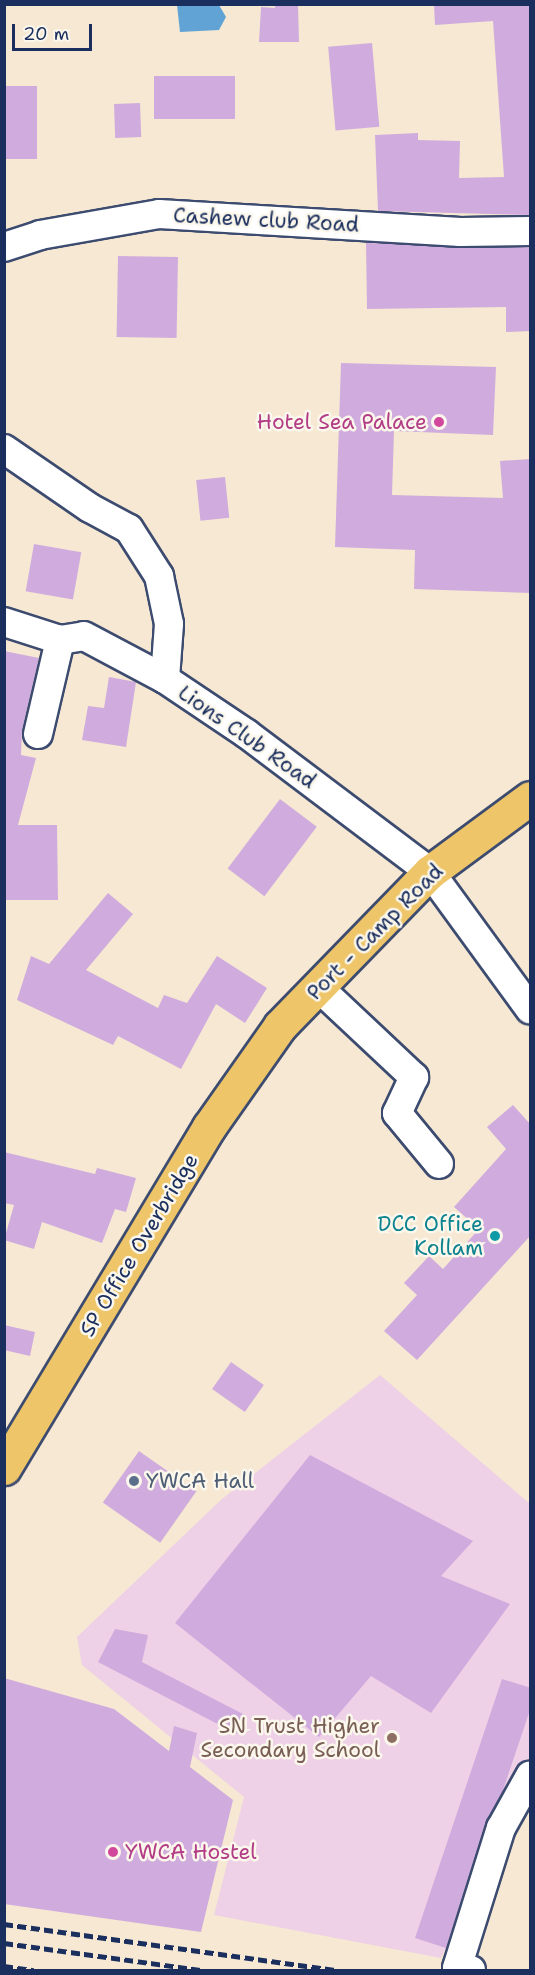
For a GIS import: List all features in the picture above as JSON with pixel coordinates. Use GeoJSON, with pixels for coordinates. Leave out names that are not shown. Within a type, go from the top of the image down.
{"type":"FeatureCollection","features":[{"type":"Feature","properties":{"kind":"main road","name":"Port - Camp Road"},"geometry":{"type":"LineString","coordinates":[[279,1026],[430,872],[531,798]]}},
{"type":"Feature","properties":{"kind":"main road","name":"SP Office Overbridge"},"geometry":{"type":"LineString","coordinates":[[4,1468],[209,1128],[279,1026]]}},
{"type":"Feature","properties":{"kind":"street","name":"Cashew club Road"},"geometry":{"type":"LineString","coordinates":[[4,248],[40,235],[159,214],[460,232],[531,231]]}},
{"type":"Feature","properties":{"kind":"street","name":"Lions Club Road"},"geometry":{"type":"LineString","coordinates":[[4,449],[90,508],[129,529],[159,576],[169,624],[165,679],[255,740],[430,872],[531,1009]]}},
{"type":"Feature","properties":{"kind":"street"},"geometry":{"type":"LineString","coordinates":[[4,622],[60,640],[84,636],[165,679]]}},
{"type":"Feature","properties":{"kind":"street"},"geometry":{"type":"LineString","coordinates":[[38,734],[60,640]]}},
{"type":"Feature","properties":{"kind":"street"},"geometry":{"type":"LineString","coordinates":[[318,987],[414,1077],[397,1113],[439,1164]]}},
{"type":"Feature","properties":{"kind":"street"},"geometry":{"type":"LineString","coordinates":[[471,1971],[457,1968],[501,1828],[531,1776]]}},
{"type":"Feature","properties":{"kind":"shaded area"},"geometry":{"type":"Polygon","coordinates":[[[380,1375],[530,1504],[530,1764],[441,1958],[214,1915],[244,1797],[82,1665],[77,1637],[222,1499],[380,1375]]]}},
{"type":"Feature","properties":{"kind":"water"},"geometry":{"type":"Polygon","coordinates":[[[177,5],[219,5],[226,17],[219,30],[180,32],[177,5]]]}},
{"type":"Feature","properties":{"kind":"building"},"geometry":{"type":"Polygon","coordinates":[[[275,4],[298,4],[299,42],[259,42],[261,7],[275,8],[275,4]]]}},
{"type":"Feature","properties":{"kind":"building"},"geometry":{"type":"Polygon","coordinates":[[[434,4],[531,4],[531,215],[378,211],[375,135],[418,133],[418,140],[460,141],[459,178],[504,177],[493,21],[435,25],[434,4]]]}},
{"type":"Feature","properties":{"kind":"building"},"geometry":{"type":"Polygon","coordinates":[[[372,43],[379,127],[335,131],[328,47],[372,43]]]}},
{"type":"Feature","properties":{"kind":"building"},"geometry":{"type":"Polygon","coordinates":[[[154,76],[235,76],[235,119],[154,119],[154,76]]]}},
{"type":"Feature","properties":{"kind":"building"},"geometry":{"type":"Polygon","coordinates":[[[4,86],[37,86],[37,159],[4,159],[4,86]]]}},
{"type":"Feature","properties":{"kind":"building"},"geometry":{"type":"Polygon","coordinates":[[[140,103],[141,137],[115,138],[114,104],[140,103]]]}},
{"type":"Feature","properties":{"kind":"building"},"geometry":{"type":"Polygon","coordinates":[[[366,243],[531,247],[531,331],[506,332],[506,307],[367,309],[366,243]]]}},
{"type":"Feature","properties":{"kind":"building"},"geometry":{"type":"Polygon","coordinates":[[[118,256],[178,257],[177,338],[117,337],[118,256]]]}},
{"type":"Feature","properties":{"kind":"building"},"geometry":{"type":"Polygon","coordinates":[[[341,363],[496,367],[493,435],[394,431],[392,495],[503,498],[500,461],[531,459],[531,593],[414,589],[415,550],[335,547],[341,363]]]}},
{"type":"Feature","properties":{"kind":"building"},"geometry":{"type":"Polygon","coordinates":[[[225,477],[229,518],[200,521],[196,480],[225,477]]]}},
{"type":"Feature","properties":{"kind":"building"},"geometry":{"type":"Polygon","coordinates":[[[34,544],[81,552],[73,600],[26,591],[34,544]]]}},
{"type":"Feature","properties":{"kind":"building"},"geometry":{"type":"Polygon","coordinates":[[[4,651],[39,658],[22,730],[21,755],[36,758],[18,825],[57,825],[58,900],[4,900],[4,651]]]}},
{"type":"Feature","properties":{"kind":"building"},"geometry":{"type":"Polygon","coordinates":[[[109,677],[136,682],[126,747],[82,740],[88,706],[104,708],[109,677]]]}},
{"type":"Feature","properties":{"kind":"building"},"geometry":{"type":"Polygon","coordinates":[[[280,799],[317,827],[264,896],[228,868],[280,799]]]}},
{"type":"Feature","properties":{"kind":"building"},"geometry":{"type":"Polygon","coordinates":[[[108,893],[133,914],[86,970],[158,1008],[164,995],[187,1003],[217,956],[267,988],[245,1023],[216,1004],[181,1069],[118,1036],[113,1045],[17,1000],[31,956],[49,964],[108,893]]]}},
{"type":"Feature","properties":{"kind":"building","name":"DCC Office Kollam"},"geometry":{"type":"Polygon","coordinates":[[[513,1105],[531,1125],[531,1235],[417,1360],[384,1331],[417,1295],[404,1283],[429,1256],[443,1269],[479,1229],[454,1207],[506,1149],[487,1127],[513,1105]]]}},
{"type":"Feature","properties":{"kind":"building"},"geometry":{"type":"Polygon","coordinates":[[[4,1152],[95,1174],[97,1168],[136,1178],[126,1212],[115,1209],[102,1243],[42,1222],[34,1249],[4,1240],[14,1205],[4,1203],[4,1152]]]}},
{"type":"Feature","properties":{"kind":"building"},"geometry":{"type":"Polygon","coordinates":[[[4,1325],[35,1332],[30,1356],[4,1350],[4,1325]]]}},
{"type":"Feature","properties":{"kind":"building"},"geometry":{"type":"Polygon","coordinates":[[[231,1362],[264,1385],[245,1412],[212,1389],[231,1362]]]}},
{"type":"Feature","properties":{"kind":"building"},"geometry":{"type":"Polygon","coordinates":[[[139,1451],[196,1491],[160,1543],[103,1503],[139,1451]]]}},
{"type":"Feature","properties":{"kind":"building"},"geometry":{"type":"Polygon","coordinates":[[[310,1455],[473,1541],[441,1576],[510,1604],[431,1713],[371,1676],[319,1737],[175,1623],[310,1455]]]}},
{"type":"Feature","properties":{"kind":"building"},"geometry":{"type":"Polygon","coordinates":[[[115,1629],[148,1635],[142,1662],[245,1715],[237,1734],[98,1662],[115,1629]]]}},
{"type":"Feature","properties":{"kind":"building","name":"YWCA Hostel"},"geometry":{"type":"Polygon","coordinates":[[[4,1678],[114,1709],[169,1751],[174,1726],[197,1733],[190,1767],[233,1800],[201,1932],[4,1904],[4,1678]]]}},
{"type":"Feature","properties":{"kind":"building"},"geometry":{"type":"Polygon","coordinates":[[[502,1679],[531,1688],[531,1707],[502,1793],[485,1823],[446,1948],[415,1938],[502,1679]]]}},
{"type":"Feature","properties":{"kind":"railway"},"geometry":{"type":"LineString","coordinates":[[4,1924],[337,1970]]}},
{"type":"Feature","properties":{"kind":"railway"},"geometry":{"type":"LineString","coordinates":[[4,1943],[202,1970]]}},
{"type":"Feature","properties":{"kind":"railway"},"geometry":{"type":"LineString","coordinates":[[4,1966],[34,1970]]}},
{"type":"Feature","properties":{"kind":"place","name":"Hotel Sea Palace"},"geometry":{"type":"Point","coordinates":[439,422]}},
{"type":"Feature","properties":{"kind":"place","name":"DCC Office Kollam"},"geometry":{"type":"Point","coordinates":[495,1236]}},
{"type":"Feature","properties":{"kind":"place","name":"YWCA Hall"},"geometry":{"type":"Point","coordinates":[134,1481]}},
{"type":"Feature","properties":{"kind":"place","name":"SN Trust Higher Secondary School"},"geometry":{"type":"Point","coordinates":[392,1738]}},
{"type":"Feature","properties":{"kind":"place","name":"YWCA Hostel"},"geometry":{"type":"Point","coordinates":[113,1852]}}]}
